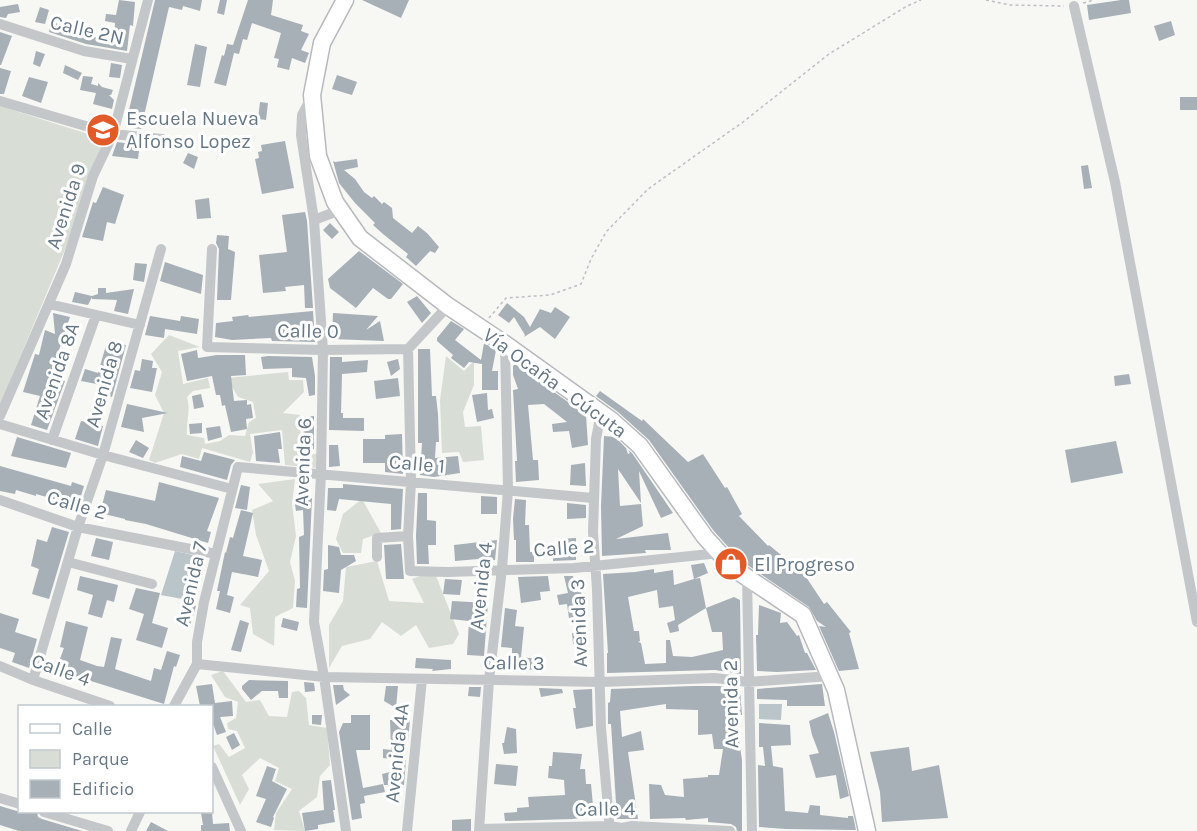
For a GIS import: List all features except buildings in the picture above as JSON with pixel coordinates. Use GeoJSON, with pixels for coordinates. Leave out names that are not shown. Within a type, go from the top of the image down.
{"type":"FeatureCollection","features":[{"type":"Feature","properties":{"kind":"main road","name":"Vía Ocaña - Cúcuta"},"geometry":{"type":"LineString","coordinates":[[345,0],[322,43],[312,95],[318,156],[334,202],[360,237],[448,306],[611,420],[640,446],[705,537],[733,568],[803,615],[836,690],[867,831]]}},
{"type":"Feature","properties":{"kind":"street","name":"Avenida 9"},"geometry":{"type":"LineString","coordinates":[[0,416],[66,264],[93,176],[113,134],[147,0]]}},
{"type":"Feature","properties":{"kind":"street"},"geometry":{"type":"LineString","coordinates":[[1074,6],[1115,182],[1197,622]]}},
{"type":"Feature","properties":{"kind":"street","name":"Calle 2N"},"geometry":{"type":"LineString","coordinates":[[0,24],[84,51],[132,59]]}},
{"type":"Feature","properties":{"kind":"street","name":"Avenida 6"},"geometry":{"type":"LineString","coordinates":[[312,95],[302,115],[301,135],[314,220],[323,350],[321,473],[314,622],[346,831]]}},
{"type":"Feature","properties":{"kind":"street"},"geometry":{"type":"LineString","coordinates":[[0,101],[113,134],[162,139]]}},
{"type":"Feature","properties":{"kind":"street"},"geometry":{"type":"LineString","coordinates":[[314,220],[340,210]]}},
{"type":"Feature","properties":{"kind":"street","name":"Avenida 8"},"geometry":{"type":"LineString","coordinates":[[33,680],[78,527],[103,455],[161,249]]}},
{"type":"Feature","properties":{"kind":"street","name":"Calle 0"},"geometry":{"type":"LineString","coordinates":[[212,249],[207,347],[323,350],[408,349]]}},
{"type":"Feature","properties":{"kind":"street"},"geometry":{"type":"LineString","coordinates":[[49,304],[140,325]]}},
{"type":"Feature","properties":{"kind":"street"},"geometry":{"type":"LineString","coordinates":[[377,557],[377,538],[408,536],[411,482],[408,349],[448,306]]}},
{"type":"Feature","properties":{"kind":"street","name":"Avenida 8A"},"geometry":{"type":"LineString","coordinates":[[52,440],[96,315]]}},
{"type":"Feature","properties":{"kind":"street","name":"Avenida 4"},"geometry":{"type":"LineString","coordinates":[[480,830],[489,680],[502,569],[508,490],[505,344]]}},
{"type":"Feature","properties":{"kind":"street","name":"Avenida 3"},"geometry":{"type":"LineString","coordinates":[[601,413],[596,439],[592,532],[601,728],[610,829]]}},
{"type":"Feature","properties":{"kind":"street"},"geometry":{"type":"LineString","coordinates":[[0,424],[103,455],[232,489]]}},
{"type":"Feature","properties":{"kind":"street","name":"Calle 1"},"geometry":{"type":"LineString","coordinates":[[238,467],[593,498]]}},
{"type":"Feature","properties":{"kind":"street","name":"Avenida 7"},"geometry":{"type":"LineString","coordinates":[[175,705],[197,664],[197,642],[202,612],[238,467]]}},
{"type":"Feature","properties":{"kind":"street","name":"Calle 2"},"geometry":{"type":"LineString","coordinates":[[0,500],[78,527],[216,554]]}},
{"type":"Feature","properties":{"kind":"street","name":"Calle 2"},"geometry":{"type":"LineString","coordinates":[[408,536],[410,571],[574,568],[595,564],[720,553]]}},
{"type":"Feature","properties":{"kind":"street"},"geometry":{"type":"LineString","coordinates":[[68,562],[152,584]]}},
{"type":"Feature","properties":{"kind":"street","name":"Avenida 2"},"geometry":{"type":"LineString","coordinates":[[747,577],[752,831]]}},
{"type":"Feature","properties":{"kind":"street","name":"Calle 3"},"geometry":{"type":"LineString","coordinates":[[197,664],[324,677],[422,679],[600,682],[715,678],[748,682],[830,676]]}},
{"type":"Feature","properties":{"kind":"street","name":"Calle 4"},"geometry":{"type":"LineString","coordinates":[[0,666],[33,680],[107,705]]}},
{"type":"Feature","properties":{"kind":"street","name":"Avenida 4A"},"geometry":{"type":"LineString","coordinates":[[407,831],[422,679]]}},
{"type":"Feature","properties":{"kind":"street"},"geometry":{"type":"LineString","coordinates":[[213,769],[241,831]]}},
{"type":"Feature","properties":{"kind":"street"},"geometry":{"type":"LineString","coordinates":[[0,798],[18,803]]}},
{"type":"Feature","properties":{"kind":"street"},"geometry":{"type":"LineString","coordinates":[[47,813],[108,831]]}},
{"type":"Feature","properties":{"kind":"street"},"geometry":{"type":"LineString","coordinates":[[131,831],[140,813]]}},
{"type":"Feature","properties":{"kind":"street","name":"Calle 4"},"geometry":{"type":"LineString","coordinates":[[480,830],[730,831]]}},
{"type":"Feature","properties":{"kind":"path"},"geometry":{"type":"LineString","coordinates":[[480,328],[506,298],[550,295],[581,284],[591,259],[606,232],[648,189],[743,122],[830,54],[907,6],[921,0]]}},
{"type":"Feature","properties":{"kind":"path"},"geometry":{"type":"LineString","coordinates":[[986,0],[1010,6],[1074,6]]}},
{"type":"Feature","properties":{"kind":"green space"},"geometry":{"type":"Polygon","coordinates":[[[0,106],[104,139],[66,247],[0,405],[0,106]]]}},
{"type":"Feature","properties":{"kind":"green space"},"geometry":{"type":"Polygon","coordinates":[[[169,335],[200,347],[178,351],[183,384],[208,378],[210,388],[193,391],[187,397],[189,407],[187,435],[204,438],[205,444],[220,441],[229,435],[245,436],[249,422],[256,418],[253,402],[238,397],[227,378],[288,372],[289,380],[303,380],[304,392],[283,413],[300,415],[301,453],[317,454],[317,468],[285,465],[282,430],[250,434],[253,453],[250,462],[202,448],[199,459],[182,454],[155,463],[149,460],[164,413],[155,395],[162,372],[151,354],[169,335]]]}},
{"type":"Feature","properties":{"kind":"green space"},"geometry":{"type":"Polygon","coordinates":[[[446,356],[464,371],[474,361],[474,385],[463,412],[465,427],[481,426],[484,460],[463,462],[459,452],[442,453],[440,400],[446,356]]]}},
{"type":"Feature","properties":{"kind":"green space"},"geometry":{"type":"Polygon","coordinates":[[[295,479],[292,504],[296,536],[290,562],[295,581],[293,608],[275,617],[274,646],[253,634],[250,608],[240,605],[269,571],[256,535],[252,510],[273,501],[258,484],[295,479]]]}},
{"type":"Feature","properties":{"kind":"green space"},"geometry":{"type":"Polygon","coordinates":[[[362,499],[381,533],[363,539],[361,553],[343,553],[336,539],[343,514],[362,499]]]}},
{"type":"Feature","properties":{"kind":"green space"},"geometry":{"type":"Polygon","coordinates":[[[377,561],[389,601],[424,603],[412,579],[434,571],[459,634],[453,644],[429,648],[416,625],[401,636],[382,622],[370,639],[342,646],[329,668],[329,625],[343,601],[346,567],[377,561]]]}},
{"type":"Feature","properties":{"kind":"green space"},"geometry":{"type":"Polygon","coordinates":[[[223,671],[246,702],[260,700],[269,716],[287,717],[292,692],[299,691],[306,698],[309,725],[327,728],[330,765],[320,776],[317,797],[299,811],[305,831],[274,830],[276,813],[292,789],[275,781],[279,768],[260,758],[242,775],[249,789],[240,805],[213,746],[219,744],[229,757],[245,748],[237,731],[228,729],[227,723],[236,718],[238,702],[225,697],[211,675],[223,671]]]}},
{"type":"Feature","properties":{"kind":"shaded area"},"geometry":{"type":"Polygon","coordinates":[[[175,551],[206,558],[193,601],[161,595],[175,551]]]}},
{"type":"Feature","properties":{"kind":"shaded area"},"geometry":{"type":"Polygon","coordinates":[[[759,704],[782,704],[781,720],[759,719],[759,704]]]}},
{"type":"Feature","properties":{"kind":"place","name":"Escuela Nueva Alfonso Lopez"},"geometry":{"type":"Point","coordinates":[103,130]}},
{"type":"Feature","properties":{"kind":"place","name":"El Progreso"},"geometry":{"type":"Point","coordinates":[731,564]}}]}
